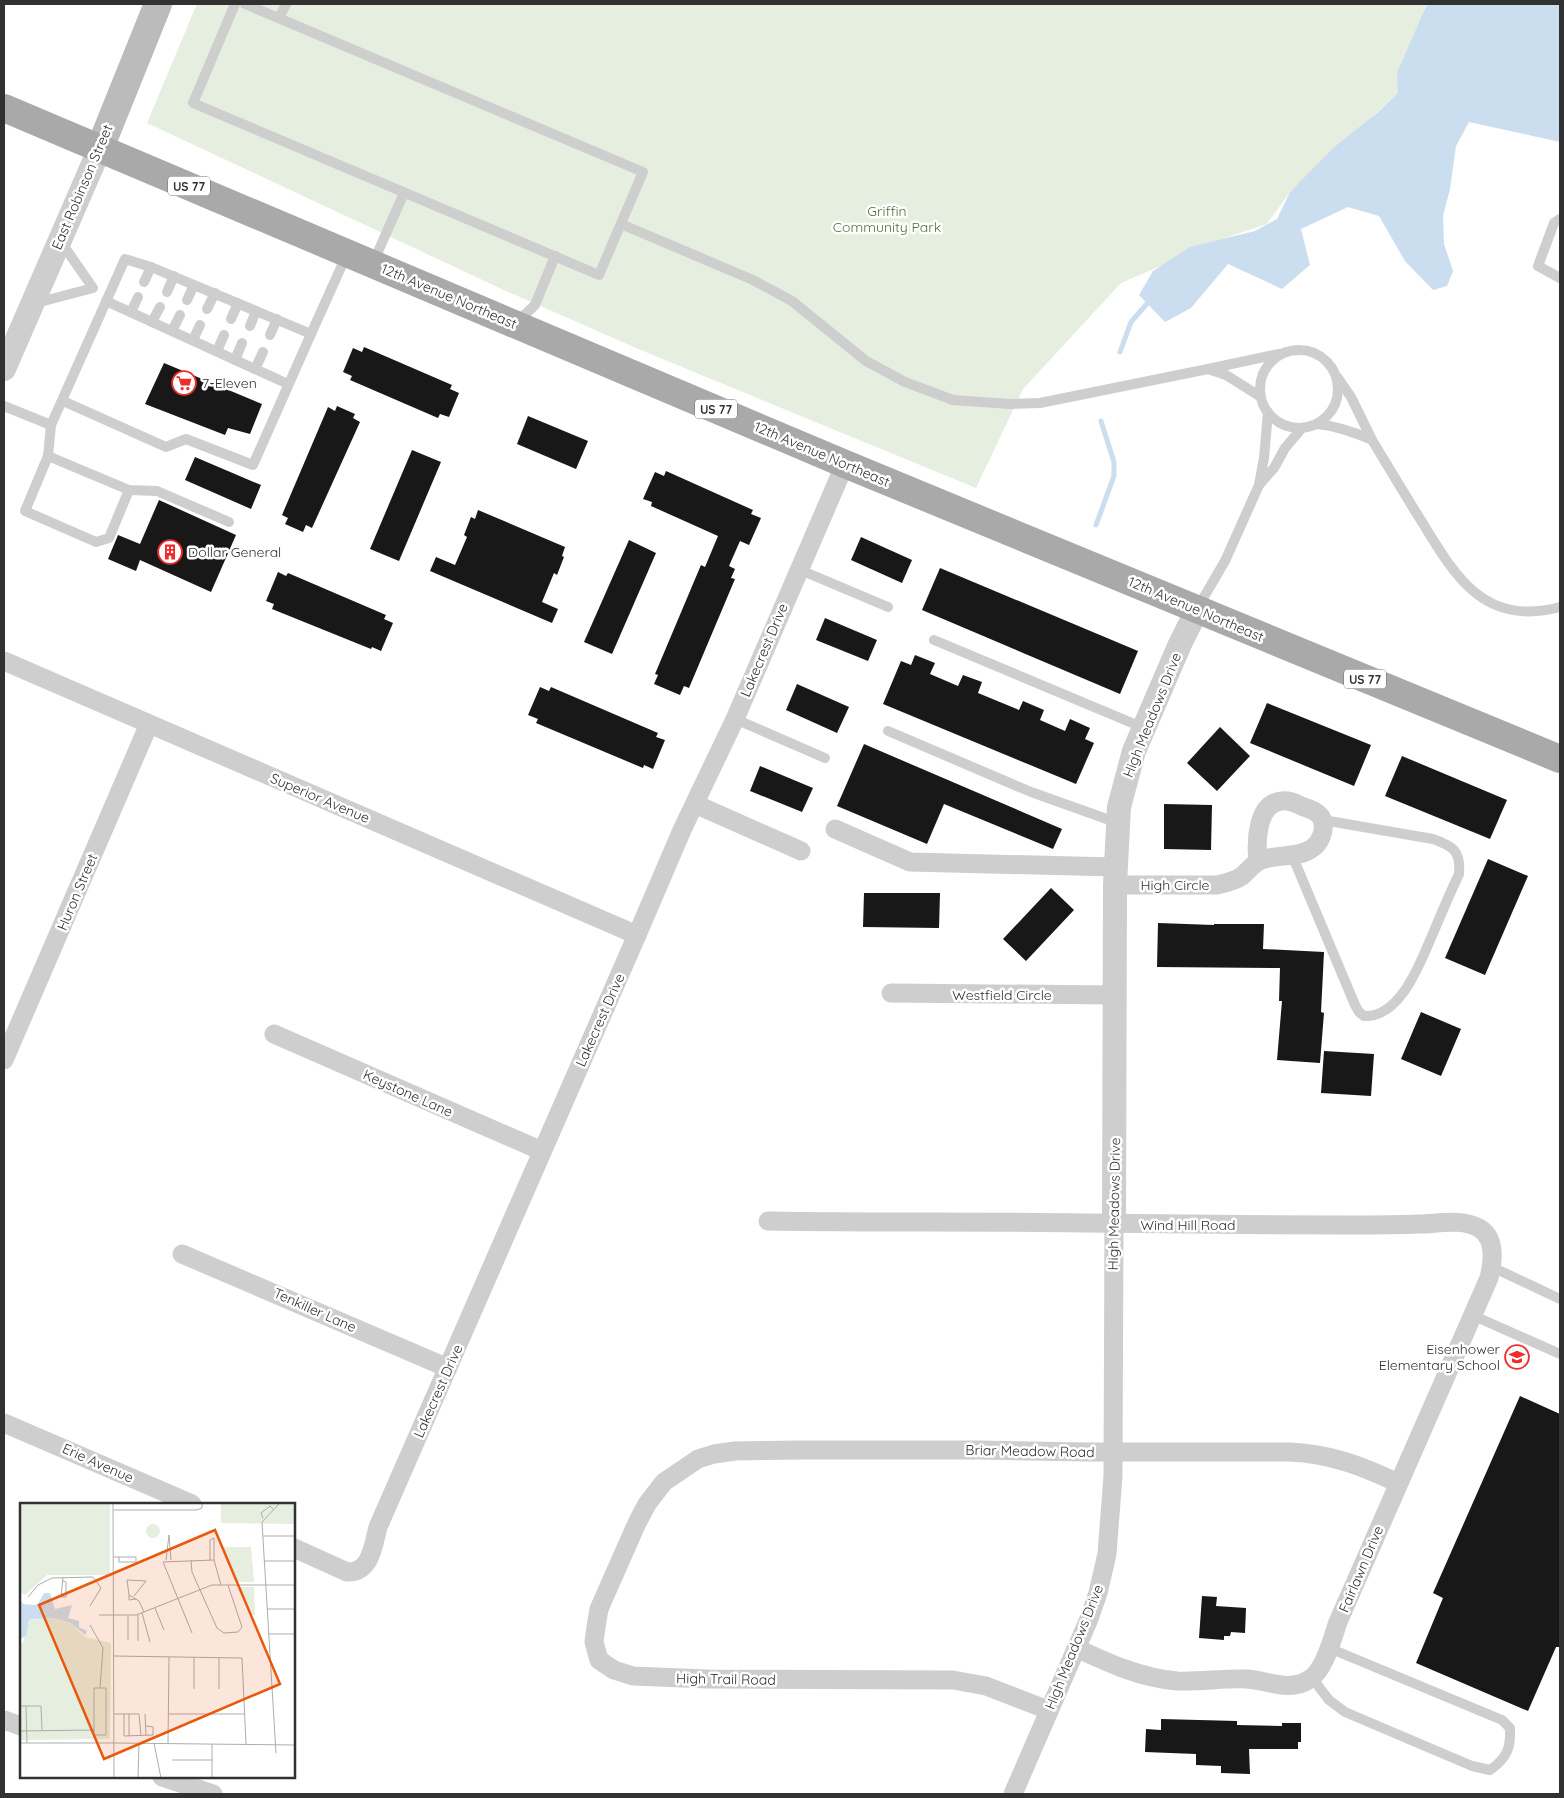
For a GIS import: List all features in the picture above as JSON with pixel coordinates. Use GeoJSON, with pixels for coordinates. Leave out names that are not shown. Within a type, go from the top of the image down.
{"type":"FeatureCollection","features":[{"type":"Feature","properties":{"kind":"main road","name":"East Robinson Street"},"geometry":{"type":"LineString","coordinates":[[100,148],[158,4]]}},
{"type":"Feature","properties":{"kind":"main road","name":"12th Avenue Northeast"},"geometry":{"type":"LineString","coordinates":[[4,108],[845,464],[1560,758]]}},
{"type":"Feature","properties":{"kind":"street","name":"East Robinson Street"},"geometry":{"type":"LineString","coordinates":[[5,362],[100,148]]}},
{"type":"Feature","properties":{"kind":"street","name":"Lakecrest Drive"},"geometry":{"type":"LineString","coordinates":[[295,1548],[339,1570],[354,1572],[362,1568],[369,1560],[378,1528],[682,830],[735,719],[798,569],[845,464]]}},
{"type":"Feature","properties":{"kind":"street","name":"High Meadows Drive"},"geometry":{"type":"LineString","coordinates":[[1013,1794],[1089,1619],[1107,1554],[1114,1452],[1114,995],[1115,876],[1118,823],[1126,776],[1134,752],[1180,644],[1197,610]]}},
{"type":"Feature","properties":{"kind":"street","name":"Superior Avenue"},"geometry":{"type":"LineString","coordinates":[[4,661],[637,935]]}},
{"type":"Feature","properties":{"kind":"street","name":"Huron Street"},"geometry":{"type":"LineString","coordinates":[[4,1060],[149,724]]}},
{"type":"Feature","properties":{"kind":"street"},"geometry":{"type":"LineString","coordinates":[[1258,862],[1256,838],[1258,828],[1269,807],[1275,803],[1289,801],[1311,809],[1323,820]]}},
{"type":"Feature","properties":{"kind":"street"},"geometry":{"type":"LineString","coordinates":[[695,804],[801,851]]}},
{"type":"Feature","properties":{"kind":"street","name":"High Circle"},"geometry":{"type":"LineString","coordinates":[[835,829],[910,862],[1217,885],[1240,877],[1258,862],[1270,857],[1292,855],[1312,849],[1322,836],[1323,820]]}},
{"type":"Feature","properties":{"kind":"street","name":"Westfield Circle"},"geometry":{"type":"LineString","coordinates":[[891,993],[1114,995]]}},
{"type":"Feature","properties":{"kind":"street","name":"Keystone Lane"},"geometry":{"type":"LineString","coordinates":[[274,1034],[542,1151]]}},
{"type":"Feature","properties":{"kind":"street","name":"Wind Hill Road"},"geometry":{"type":"LineString","coordinates":[[768,1221],[1381,1225],[1450,1222],[1471,1225],[1480,1228],[1485,1233]]}},
{"type":"Feature","properties":{"kind":"street","name":"Fairlawn Drive"},"geometry":{"type":"LineString","coordinates":[[1312,1678],[1320,1669],[1338,1622],[1398,1483],[1489,1278],[1493,1257],[1485,1233]]}},
{"type":"Feature","properties":{"kind":"street","name":"Tenkiller Lane"},"geometry":{"type":"LineString","coordinates":[[182,1254],[448,1368]]}},
{"type":"Feature","properties":{"kind":"street","name":"Erie Avenue"},"geometry":{"type":"LineString","coordinates":[[4,1423],[190,1503]]}},
{"type":"Feature","properties":{"kind":"street","name":"Briar Meadow Road"},"geometry":{"type":"LineString","coordinates":[[664,1482],[698,1460],[714,1454],[735,1451],[841,1450],[1314,1453],[1348,1462],[1398,1483]]}},
{"type":"Feature","properties":{"kind":"street","name":"High Trail Road"},"geometry":{"type":"LineString","coordinates":[[664,1482],[647,1504],[636,1523],[599,1609],[594,1642],[599,1660],[606,1666],[633,1676],[708,1680],[953,1680],[986,1686],[1048,1710]]}},
{"type":"Feature","properties":{"kind":"street"},"geometry":{"type":"LineString","coordinates":[[1076,1648],[1113,1665],[1134,1672],[1177,1681],[1248,1679],[1283,1686],[1304,1683],[1312,1678]]}},
{"type":"Feature","properties":{"kind":"street"},"geometry":{"type":"LineString","coordinates":[[4,1720],[20,1726]]}},
{"type":"Feature","properties":{"kind":"street"},"geometry":{"type":"LineString","coordinates":[[165,1778],[213,1794]]}},
{"type":"Feature","properties":{"kind":"lane"},"geometry":{"type":"LineString","coordinates":[[235,4],[193,103],[599,275],[643,172],[245,4]]}},
{"type":"Feature","properties":{"kind":"lane"},"geometry":{"type":"LineString","coordinates":[[280,18],[286,4]]}},
{"type":"Feature","properties":{"kind":"lane"},"geometry":{"type":"LineString","coordinates":[[373,264],[404,193]]}},
{"type":"Feature","properties":{"kind":"lane"},"geometry":{"type":"LineString","coordinates":[[1560,219],[1554,223],[1538,266],[1560,278]]}},
{"type":"Feature","properties":{"kind":"lane"},"geometry":{"type":"LineString","coordinates":[[621,224],[753,280],[792,301],[866,361],[905,382],[954,400],[1010,404],[1040,403],[1294,351],[1307,351],[1319,355],[1329,363],[1351,396],[1372,440],[1446,561],[1470,590],[1505,609],[1526,612],[1546,611],[1560,607]]}},
{"type":"Feature","properties":{"kind":"lane"},"geometry":{"type":"LineString","coordinates":[[60,240],[94,288],[107,298],[152,322],[288,384]]}},
{"type":"Feature","properties":{"kind":"lane"},"geometry":{"type":"LineString","coordinates":[[62,401],[166,447],[186,439],[253,465],[347,253]]}},
{"type":"Feature","properties":{"kind":"lane"},"geometry":{"type":"LineString","coordinates":[[515,324],[535,305],[554,256]]}},
{"type":"Feature","properties":{"kind":"lane"},"geometry":{"type":"LineString","coordinates":[[129,490],[109,538],[96,542],[25,511],[48,456],[51,425],[125,259],[151,266],[311,334]]}},
{"type":"Feature","properties":{"kind":"lane"},"geometry":{"type":"LineString","coordinates":[[144,282],[151,266]]}},
{"type":"Feature","properties":{"kind":"lane"},"geometry":{"type":"LineString","coordinates":[[167,292],[174,276]]}},
{"type":"Feature","properties":{"kind":"lane"},"geometry":{"type":"LineString","coordinates":[[187,300],[194,285]]}},
{"type":"Feature","properties":{"kind":"lane"},"geometry":{"type":"LineString","coordinates":[[32,304],[94,288]]}},
{"type":"Feature","properties":{"kind":"lane"},"geometry":{"type":"LineString","coordinates":[[207,309],[215,293]]}},
{"type":"Feature","properties":{"kind":"lane"},"geometry":{"type":"LineString","coordinates":[[131,312],[138,297]]}},
{"type":"Feature","properties":{"kind":"lane"},"geometry":{"type":"LineString","coordinates":[[231,319],[238,303]]}},
{"type":"Feature","properties":{"kind":"lane"},"geometry":{"type":"LineString","coordinates":[[152,322],[160,307]]}},
{"type":"Feature","properties":{"kind":"lane"},"geometry":{"type":"LineString","coordinates":[[250,326],[256,311]]}},
{"type":"Feature","properties":{"kind":"lane"},"geometry":{"type":"LineString","coordinates":[[172,331],[180,315]]}},
{"type":"Feature","properties":{"kind":"lane"},"geometry":{"type":"LineString","coordinates":[[270,335],[277,319]]}},
{"type":"Feature","properties":{"kind":"lane"},"geometry":{"type":"LineString","coordinates":[[193,340],[200,325]]}},
{"type":"Feature","properties":{"kind":"lane"},"geometry":{"type":"LineString","coordinates":[[217,351],[224,335]]}},
{"type":"Feature","properties":{"kind":"lane"},"geometry":{"type":"LineString","coordinates":[[235,360],[242,343]]}},
{"type":"Feature","properties":{"kind":"lane"},"geometry":{"type":"LineString","coordinates":[[1294,351],[1282,354],[1272,362],[1264,372],[1261,384],[1261,397],[1268,412],[1274,419],[1285,426],[1311,427],[1322,421],[1332,412],[1337,400],[1339,387],[1336,374]]}},
{"type":"Feature","properties":{"kind":"lane"},"geometry":{"type":"LineString","coordinates":[[255,369],[263,352]]}},
{"type":"Feature","properties":{"kind":"lane"},"geometry":{"type":"LineString","coordinates":[[1208,369],[1226,375],[1261,397]]}},
{"type":"Feature","properties":{"kind":"lane"},"geometry":{"type":"LineString","coordinates":[[4,406],[51,425]]}},
{"type":"Feature","properties":{"kind":"lane"},"geometry":{"type":"LineString","coordinates":[[1197,610],[1225,561],[1259,485],[1264,458],[1268,412]]}},
{"type":"Feature","properties":{"kind":"lane"},"geometry":{"type":"LineString","coordinates":[[1317,424],[1331,425],[1350,430],[1372,440]]}},
{"type":"Feature","properties":{"kind":"lane"},"geometry":{"type":"LineString","coordinates":[[1259,485],[1274,468],[1284,448],[1302,428]]}},
{"type":"Feature","properties":{"kind":"lane"},"geometry":{"type":"LineString","coordinates":[[48,456],[129,490],[157,491],[229,522]]}},
{"type":"Feature","properties":{"kind":"lane"},"geometry":{"type":"LineString","coordinates":[[798,569],[888,607]]}},
{"type":"Feature","properties":{"kind":"lane"},"geometry":{"type":"LineString","coordinates":[[934,640],[1144,728]]}},
{"type":"Feature","properties":{"kind":"lane"},"geometry":{"type":"LineString","coordinates":[[735,719],[825,758]]}},
{"type":"Feature","properties":{"kind":"lane"},"geometry":{"type":"LineString","coordinates":[[888,731],[1031,792],[1118,823]]}},
{"type":"Feature","properties":{"kind":"lane"},"geometry":{"type":"LineString","coordinates":[[1292,855],[1359,1012],[1364,1016],[1378,1014],[1401,995],[1413,978],[1458,874],[1460,863],[1457,853],[1449,845],[1433,839],[1323,820]]}},
{"type":"Feature","properties":{"kind":"lane"},"geometry":{"type":"LineString","coordinates":[[1492,1267],[1560,1299]]}},
{"type":"Feature","properties":{"kind":"lane"},"geometry":{"type":"LineString","coordinates":[[1472,1315],[1560,1354]]}},
{"type":"Feature","properties":{"kind":"lane"},"geometry":{"type":"LineString","coordinates":[[1312,1678],[1329,1700],[1345,1712],[1472,1766],[1490,1770],[1501,1762],[1511,1741],[1510,1728],[1502,1720],[1329,1648]]}},
{"type":"Feature","properties":{"kind":"green space","name":"Griffin Community Park"},"geometry":{"type":"Polygon","coordinates":[[[197,4],[1426,4],[1398,93],[1290,192],[1267,224],[1228,237],[1121,283],[1023,389],[976,488],[636,348],[504,290],[147,123],[197,4]]]}},
{"type":"Feature","properties":{"kind":"water"},"geometry":{"type":"Polygon","coordinates":[[[1427,4],[1560,4],[1560,142],[1469,122],[1456,146],[1450,189],[1443,216],[1444,244],[1453,271],[1447,286],[1433,290],[1405,261],[1379,216],[1348,207],[1301,229],[1310,265],[1282,289],[1228,264],[1191,308],[1165,322],[1139,295],[1153,271],[1190,247],[1255,231],[1277,219],[1290,192],[1333,148],[1377,113],[1398,93],[1397,73],[1427,4]]]}},
{"type":"Feature","properties":{"kind":"building"},"geometry":{"type":"Polygon","coordinates":[[[364,347],[452,385],[450,389],[459,393],[449,417],[440,414],[438,418],[350,380],[352,376],[343,372],[353,348],[362,352],[364,347]]]}},
{"type":"Feature","properties":{"kind":"building","name":"7-Eleven"},"geometry":{"type":"Polygon","coordinates":[[[164,363],[262,404],[250,434],[228,428],[225,435],[145,404],[164,363]]]}},
{"type":"Feature","properties":{"kind":"building"},"geometry":{"type":"Polygon","coordinates":[[[337,406],[355,414],[353,418],[360,422],[312,528],[306,525],[303,532],[285,524],[288,518],[282,515],[328,407],[335,411],[337,406]]]}},
{"type":"Feature","properties":{"kind":"building"},"geometry":{"type":"Polygon","coordinates":[[[528,416],[588,441],[576,469],[517,444],[528,416]]]}},
{"type":"Feature","properties":{"kind":"building"},"geometry":{"type":"Polygon","coordinates":[[[412,450],[441,462],[399,561],[370,549],[412,450]]]}},
{"type":"Feature","properties":{"kind":"building"},"geometry":{"type":"Polygon","coordinates":[[[195,457],[261,485],[251,509],[185,480],[195,457]]]}},
{"type":"Feature","properties":{"kind":"building"},"geometry":{"type":"Polygon","coordinates":[[[666,471],[753,510],[751,514],[761,518],[749,545],[740,541],[729,566],[735,569],[731,578],[735,579],[689,688],[684,686],[680,695],[654,684],[658,675],[655,674],[701,565],[705,567],[718,536],[651,506],[652,502],[643,499],[655,472],[664,476],[666,471]]]}},
{"type":"Feature","properties":{"kind":"building","name":"Dollar General"},"geometry":{"type":"Polygon","coordinates":[[[159,500],[236,535],[211,592],[140,560],[136,571],[108,559],[118,535],[140,544],[159,500]]]}},
{"type":"Feature","properties":{"kind":"building"},"geometry":{"type":"Polygon","coordinates":[[[478,510],[565,547],[562,556],[564,557],[557,575],[554,573],[542,602],[558,609],[552,623],[430,571],[436,557],[455,565],[467,537],[464,535],[471,517],[475,519],[478,510]]]}},
{"type":"Feature","properties":{"kind":"building"},"geometry":{"type":"Polygon","coordinates":[[[861,537],[912,560],[902,583],[851,560],[861,537]]]}},
{"type":"Feature","properties":{"kind":"building"},"geometry":{"type":"Polygon","coordinates":[[[629,540],[656,553],[612,654],[584,642],[629,540]]]}},
{"type":"Feature","properties":{"kind":"building"},"geometry":{"type":"Polygon","coordinates":[[[940,568],[1138,651],[1120,694],[922,610],[940,568]]]}},
{"type":"Feature","properties":{"kind":"building"},"geometry":{"type":"Polygon","coordinates":[[[278,572],[286,576],[288,573],[386,615],[384,619],[393,623],[381,651],[372,647],[371,649],[272,609],[274,604],[266,601],[278,572]]]}},
{"type":"Feature","properties":{"kind":"building"},"geometry":{"type":"Polygon","coordinates":[[[825,618],[877,640],[868,661],[816,640],[825,618]]]}},
{"type":"Feature","properties":{"kind":"building"},"geometry":{"type":"Polygon","coordinates":[[[915,655],[935,663],[930,674],[958,686],[963,675],[982,682],[978,693],[1019,710],[1023,701],[1044,710],[1040,720],[1065,731],[1070,719],[1090,728],[1085,739],[1094,743],[1076,784],[883,704],[901,661],[911,665],[915,655]]]}},
{"type":"Feature","properties":{"kind":"building"},"geometry":{"type":"Polygon","coordinates":[[[797,684],[849,707],[837,733],[786,710],[797,684]]]}},
{"type":"Feature","properties":{"kind":"building"},"geometry":{"type":"Polygon","coordinates":[[[540,687],[549,691],[551,687],[658,733],[656,737],[665,740],[653,769],[644,765],[643,768],[536,723],[538,719],[528,715],[540,687]]]}},
{"type":"Feature","properties":{"kind":"building"},"geometry":{"type":"Polygon","coordinates":[[[1267,703],[1371,745],[1354,786],[1250,743],[1267,703]]]}},
{"type":"Feature","properties":{"kind":"building"},"geometry":{"type":"Polygon","coordinates":[[[1220,727],[1250,756],[1217,791],[1187,763],[1220,727]]]}},
{"type":"Feature","properties":{"kind":"building"},"geometry":{"type":"Polygon","coordinates":[[[864,744],[1062,829],[1053,849],[944,804],[927,844],[837,806],[864,744]]]}},
{"type":"Feature","properties":{"kind":"building"},"geometry":{"type":"Polygon","coordinates":[[[1402,756],[1507,800],[1490,839],[1385,796],[1402,756]]]}},
{"type":"Feature","properties":{"kind":"building"},"geometry":{"type":"Polygon","coordinates":[[[760,766],[813,788],[802,812],[750,791],[760,766]]]}},
{"type":"Feature","properties":{"kind":"building"},"geometry":{"type":"Polygon","coordinates":[[[1164,804],[1212,805],[1211,850],[1164,849],[1164,804]]]}},
{"type":"Feature","properties":{"kind":"building"},"geometry":{"type":"Polygon","coordinates":[[[1488,859],[1528,876],[1485,975],[1445,958],[1488,859]]]}},
{"type":"Feature","properties":{"kind":"building"},"geometry":{"type":"Polygon","coordinates":[[[1051,888],[1074,910],[1026,961],[1003,939],[1051,888]]]}},
{"type":"Feature","properties":{"kind":"building"},"geometry":{"type":"Polygon","coordinates":[[[864,893],[940,893],[939,928],[863,927],[864,893]]]}},
{"type":"Feature","properties":{"kind":"building"},"geometry":{"type":"Polygon","coordinates":[[[1158,923],[1264,924],[1263,949],[1324,952],[1321,1012],[1324,1013],[1320,1063],[1277,1060],[1282,1001],[1279,1001],[1280,968],[1157,967],[1158,923]]]}},
{"type":"Feature","properties":{"kind":"building"},"geometry":{"type":"Polygon","coordinates":[[[1421,1012],[1461,1029],[1441,1076],[1401,1059],[1421,1012]]]}},
{"type":"Feature","properties":{"kind":"building"},"geometry":{"type":"Polygon","coordinates":[[[1324,1051],[1374,1054],[1371,1096],[1321,1093],[1324,1051]]]}},
{"type":"Feature","properties":{"kind":"building"},"geometry":{"type":"Polygon","coordinates":[[[1520,1396],[1560,1414],[1560,1647],[1556,1647],[1528,1711],[1416,1663],[1443,1598],[1433,1593],[1520,1396]]]}},
{"type":"Feature","properties":{"kind":"building"},"geometry":{"type":"Polygon","coordinates":[[[1202,1596],[1217,1597],[1216,1606],[1246,1608],[1245,1633],[1231,1632],[1230,1636],[1224,1636],[1224,1640],[1199,1638],[1202,1596]]]}},
{"type":"Feature","properties":{"kind":"building"},"geometry":{"type":"Polygon","coordinates":[[[1161,1719],[1237,1721],[1237,1725],[1282,1726],[1282,1723],[1301,1723],[1301,1742],[1298,1742],[1298,1749],[1249,1749],[1250,1774],[1221,1773],[1221,1766],[1196,1765],[1196,1754],[1145,1752],[1146,1729],[1161,1730],[1161,1719]]]}},
{"type":"Feature","properties":{"kind":"waterway"},"geometry":{"type":"LineString","coordinates":[[1120,352],[1131,322],[1151,299]]}},
{"type":"Feature","properties":{"kind":"waterway"},"geometry":{"type":"LineString","coordinates":[[1096,525],[1114,476],[1114,462],[1101,421]]}},
{"type":"Feature","properties":{"kind":"place","name":"7-Eleven"},"geometry":{"type":"Point","coordinates":[184,383]}},
{"type":"Feature","properties":{"kind":"place","name":"Dollar General"},"geometry":{"type":"Point","coordinates":[170,552]}},
{"type":"Feature","properties":{"kind":"place","name":"Eisenhower Elementary School"},"geometry":{"type":"Point","coordinates":[1517,1357]}}]}
